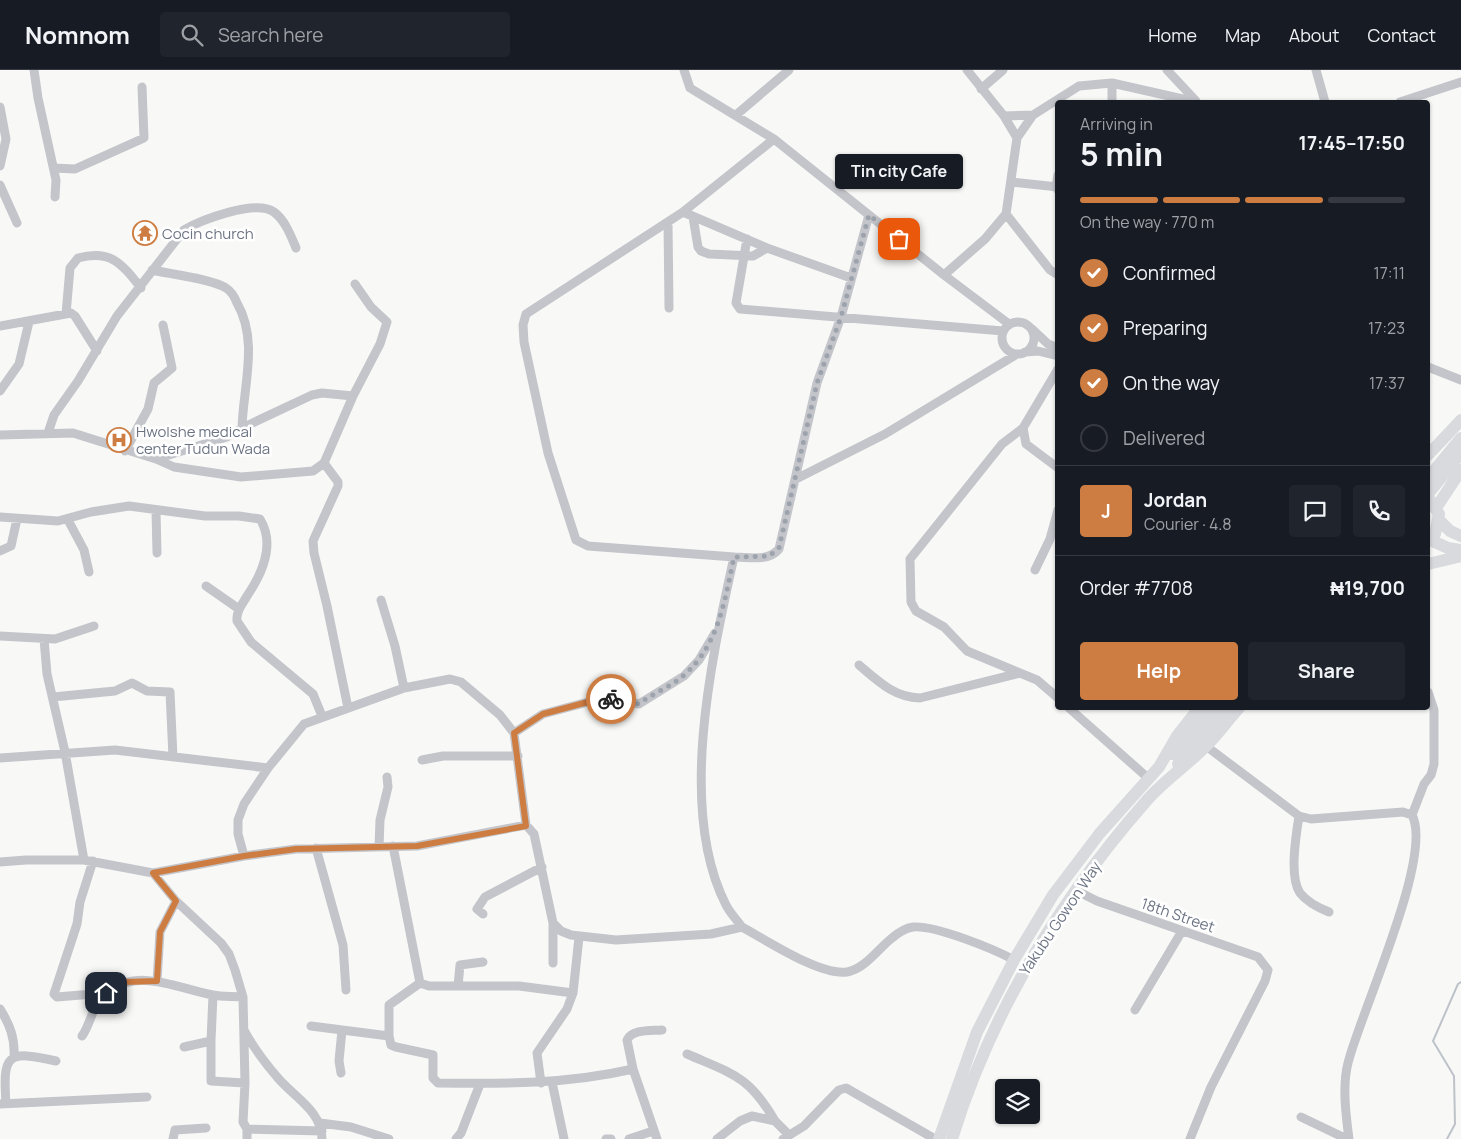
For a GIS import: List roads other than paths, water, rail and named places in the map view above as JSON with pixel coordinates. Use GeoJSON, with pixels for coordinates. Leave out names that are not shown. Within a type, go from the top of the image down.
{"type":"FeatureCollection","features":[{"type":"Feature","properties":{"kind":"highway"},"geometry":{"type":"LineString","coordinates":[[1430,453],[1461,420]]}},
{"type":"Feature","properties":{"kind":"highway"},"geometry":{"type":"LineString","coordinates":[[1430,476],[1460,445]]}},
{"type":"Feature","properties":{"kind":"highway"},"geometry":{"type":"LineString","coordinates":[[1430,493],[1460,445]]}},
{"type":"Feature","properties":{"kind":"highway"},"geometry":{"type":"LineString","coordinates":[[1430,537],[1435,534],[1437,514],[1461,470]]}},
{"type":"Feature","properties":{"kind":"highway"},"geometry":{"type":"LineString","coordinates":[[1430,500],[1437,514],[1450,531],[1461,536]]}},
{"type":"Feature","properties":{"kind":"highway"},"geometry":{"type":"LineString","coordinates":[[1430,539],[1448,548],[1461,550]]}},
{"type":"Feature","properties":{"kind":"highway"},"geometry":{"type":"LineString","coordinates":[[1430,564],[1461,556]]}},
{"type":"Feature","properties":{"kind":"highway","name":"Yakubu Gowon Way"},"geometry":{"type":"LineString","coordinates":[[937,1139],[977,1032],[1014,960],[1064,879],[1100,833],[1160,766],[1176,736],[1197,710]]}},
{"type":"Feature","properties":{"kind":"highway"},"geometry":{"type":"LineString","coordinates":[[1160,766],[1212,710]]}},
{"type":"Feature","properties":{"kind":"highway"},"geometry":{"type":"LineString","coordinates":[[1165,782],[1190,749],[1228,713]]}},
{"type":"Feature","properties":{"kind":"highway","name":"Yakubu Gowon Way"},"geometry":{"type":"LineString","coordinates":[[952,1139],[970,1085],[1007,1001],[1075,890],[1114,839],[1165,782],[1206,746],[1228,713]]}},
{"type":"Feature","properties":{"kind":"street"},"geometry":{"type":"LineString","coordinates":[[34,70],[41,115],[54,168],[55,197]]}},
{"type":"Feature","properties":{"kind":"street"},"geometry":{"type":"LineString","coordinates":[[684,70],[690,88],[774,139],[944,275],[1006,328]]}},
{"type":"Feature","properties":{"kind":"street"},"geometry":{"type":"LineString","coordinates":[[736,116],[789,70]]}},
{"type":"Feature","properties":{"kind":"street"},"geometry":{"type":"LineString","coordinates":[[967,70],[1004,116],[1017,138]]}},
{"type":"Feature","properties":{"kind":"street"},"geometry":{"type":"LineString","coordinates":[[981,89],[1003,70]]}},
{"type":"Feature","properties":{"kind":"street"},"geometry":{"type":"LineString","coordinates":[[1167,70],[1194,100]]}},
{"type":"Feature","properties":{"kind":"street"},"geometry":{"type":"LineString","coordinates":[[1316,70],[1324,100]]}},
{"type":"Feature","properties":{"kind":"street"},"geometry":{"type":"LineString","coordinates":[[1406,100],[1461,82]]}},
{"type":"Feature","properties":{"kind":"street"},"geometry":{"type":"LineString","coordinates":[[1056,100],[1078,86],[1112,83],[1187,100]]}},
{"type":"Feature","properties":{"kind":"street"},"geometry":{"type":"LineString","coordinates":[[1112,83],[1112,100]]}},
{"type":"Feature","properties":{"kind":"street"},"geometry":{"type":"LineString","coordinates":[[54,168],[75,169],[144,138],[142,87]]}},
{"type":"Feature","properties":{"kind":"street"},"geometry":{"type":"LineString","coordinates":[[944,275],[985,239],[1006,214],[1017,138],[1033,115],[1055,101]]}},
{"type":"Feature","properties":{"kind":"street"},"geometry":{"type":"LineString","coordinates":[[0,108],[6,139],[0,166]]}},
{"type":"Feature","properties":{"kind":"street"},"geometry":{"type":"LineString","coordinates":[[1004,116],[1033,115]]}},
{"type":"Feature","properties":{"kind":"street"},"geometry":{"type":"LineString","coordinates":[[774,139],[683,212],[526,314],[523,325],[524,342],[548,453],[576,540],[588,546],[734,557],[769,556],[779,548],[817,383],[841,317],[869,215]]}},
{"type":"Feature","properties":{"kind":"street"},"geometry":{"type":"LineString","coordinates":[[1011,182],[1055,188]]}},
{"type":"Feature","properties":{"kind":"street"},"geometry":{"type":"LineString","coordinates":[[0,185],[17,223]]}},
{"type":"Feature","properties":{"kind":"street"},"geometry":{"type":"LineString","coordinates":[[48,433],[54,415],[97,351],[117,316],[141,288],[152,270],[184,230],[194,224],[232,211],[261,207],[274,212],[288,230],[296,248]]}},
{"type":"Feature","properties":{"kind":"street"},"geometry":{"type":"LineString","coordinates":[[683,212],[767,248],[851,278]]}},
{"type":"Feature","properties":{"kind":"street"},"geometry":{"type":"LineString","coordinates":[[1006,214],[1050,270],[1055,273]]}},
{"type":"Feature","properties":{"kind":"street"},"geometry":{"type":"LineString","coordinates":[[693,217],[701,251],[709,254],[753,256],[767,248]]}},
{"type":"Feature","properties":{"kind":"street"},"geometry":{"type":"LineString","coordinates":[[668,222],[669,308]]}},
{"type":"Feature","properties":{"kind":"street"},"geometry":{"type":"LineString","coordinates":[[697,240],[710,224]]}},
{"type":"Feature","properties":{"kind":"street"},"geometry":{"type":"LineString","coordinates":[[747,240],[736,303],[740,309],[1006,328],[1023,322],[1043,340],[1055,346]]}},
{"type":"Feature","properties":{"kind":"street"},"geometry":{"type":"LineString","coordinates":[[66,314],[70,268],[78,258],[98,255],[109,257],[124,267],[141,288]]}},
{"type":"Feature","properties":{"kind":"street"},"geometry":{"type":"LineString","coordinates":[[152,270],[217,283],[228,288],[238,303],[248,336],[249,353],[242,428]]}},
{"type":"Feature","properties":{"kind":"street"},"geometry":{"type":"LineString","coordinates":[[0,435],[73,433],[156,459],[174,468],[241,477],[313,471],[324,463],[352,396],[380,344],[387,322],[371,307],[355,284]]}},
{"type":"Feature","properties":{"kind":"street"},"geometry":{"type":"LineString","coordinates":[[0,326],[66,314],[75,316],[97,351]]}},
{"type":"Feature","properties":{"kind":"street"},"geometry":{"type":"LineString","coordinates":[[0,391],[19,364],[29,322]]}},
{"type":"Feature","properties":{"kind":"street"},"geometry":{"type":"LineString","coordinates":[[126,451],[148,409],[154,383],[172,368],[163,324]]}},
{"type":"Feature","properties":{"kind":"street"},"geometry":{"type":"LineString","coordinates":[[1006,328],[1002,339],[1004,346],[1021,353],[1038,351],[1055,355]]}},
{"type":"Feature","properties":{"kind":"street"},"geometry":{"type":"LineString","coordinates":[[796,479],[885,434],[1021,353],[1032,346],[1034,340],[1032,329]]}},
{"type":"Feature","properties":{"kind":"street"},"geometry":{"type":"LineString","coordinates":[[1430,368],[1461,380]]}},
{"type":"Feature","properties":{"kind":"street"},"geometry":{"type":"LineString","coordinates":[[1055,374],[1023,428],[1002,444],[912,556],[909,564],[911,602],[916,611],[944,627],[968,651],[1037,680],[1055,695]]}},
{"type":"Feature","properties":{"kind":"street"},"geometry":{"type":"LineString","coordinates":[[156,459],[220,440],[312,395],[322,393],[352,396]]}},
{"type":"Feature","properties":{"kind":"street"},"geometry":{"type":"LineString","coordinates":[[1023,428],[1026,444],[1055,466]]}},
{"type":"Feature","properties":{"kind":"street"},"geometry":{"type":"LineString","coordinates":[[324,463],[338,482],[338,486],[313,541],[314,553],[328,606],[348,708]]}},
{"type":"Feature","properties":{"kind":"street"},"geometry":{"type":"LineString","coordinates":[[0,517],[68,520],[91,512],[129,506],[205,516],[239,516],[260,519],[268,544],[267,554],[258,580],[236,616],[239,627],[251,642],[313,694],[322,716]]}},
{"type":"Feature","properties":{"kind":"street"},"geometry":{"type":"LineString","coordinates":[[156,511],[157,553]]}},
{"type":"Feature","properties":{"kind":"street"},"geometry":{"type":"LineString","coordinates":[[0,551],[11,546],[17,519]]}},
{"type":"Feature","properties":{"kind":"street"},"geometry":{"type":"LineString","coordinates":[[68,520],[84,550],[89,572]]}},
{"type":"Feature","properties":{"kind":"street"},"geometry":{"type":"LineString","coordinates":[[1035,570],[1050,539],[1055,521]]}},
{"type":"Feature","properties":{"kind":"street"},"geometry":{"type":"LineString","coordinates":[[734,557],[707,691],[703,754],[703,828],[714,872],[726,906],[742,927],[796,958],[836,971],[847,972],[860,966],[892,938],[912,927],[932,930],[988,948],[1014,960]]}},
{"type":"Feature","properties":{"kind":"street"},"geometry":{"type":"LineString","coordinates":[[206,586],[239,609]]}},
{"type":"Feature","properties":{"kind":"street"},"geometry":{"type":"LineString","coordinates":[[381,600],[395,646],[404,688]]}},
{"type":"Feature","properties":{"kind":"street"},"geometry":{"type":"LineString","coordinates":[[0,636],[44,639],[64,638],[94,626]]}},
{"type":"Feature","properties":{"kind":"street"},"geometry":{"type":"LineString","coordinates":[[514,733],[543,714],[588,702],[609,698],[639,704],[684,676],[699,660],[719,626]]}},
{"type":"Feature","properties":{"kind":"street"},"geometry":{"type":"LineString","coordinates":[[44,639],[47,674],[88,861],[77,924],[54,994],[57,997],[106,993]]}},
{"type":"Feature","properties":{"kind":"street"},"geometry":{"type":"LineString","coordinates":[[859,665],[896,694],[907,698],[920,698],[1020,673]]}},
{"type":"Feature","properties":{"kind":"street"},"geometry":{"type":"LineString","coordinates":[[244,856],[238,834],[238,820],[244,804],[268,768],[296,731],[304,724],[404,688],[456,680],[500,715],[514,733],[526,826],[534,834],[553,923],[554,962]]}},
{"type":"Feature","properties":{"kind":"street"},"geometry":{"type":"LineString","coordinates":[[53,697],[115,691],[132,684],[147,691],[170,692],[172,757]]}},
{"type":"Feature","properties":{"kind":"street"},"geometry":{"type":"LineString","coordinates":[[1412,815],[1424,784],[1431,775],[1434,764],[1434,710],[1430,698]]}},
{"type":"Feature","properties":{"kind":"street"},"geometry":{"type":"LineString","coordinates":[[1071,710],[1148,778]]}},
{"type":"Feature","properties":{"kind":"street"},"geometry":{"type":"LineString","coordinates":[[1206,746],[1299,816],[1311,819],[1403,812],[1412,815],[1415,821],[1415,847],[1408,888],[1388,951],[1347,1065],[1346,1121],[1348,1139]]}},
{"type":"Feature","properties":{"kind":"street"},"geometry":{"type":"LineString","coordinates":[[0,758],[115,750],[268,768]]}},
{"type":"Feature","properties":{"kind":"street"},"geometry":{"type":"LineString","coordinates":[[422,760],[443,756],[518,756]]}},
{"type":"Feature","properties":{"kind":"street"},"geometry":{"type":"LineString","coordinates":[[379,846],[380,820],[388,787],[387,777]]}},
{"type":"Feature","properties":{"kind":"street"},"geometry":{"type":"LineString","coordinates":[[1299,816],[1296,849],[1296,884],[1306,899],[1329,912]]}},
{"type":"Feature","properties":{"kind":"street"},"geometry":{"type":"LineString","coordinates":[[0,862],[34,859],[88,861],[132,871],[153,873],[244,856],[316,848],[424,845],[526,826]]}},
{"type":"Feature","properties":{"kind":"street"},"geometry":{"type":"LineString","coordinates":[[393,846],[420,983]]}},
{"type":"Feature","properties":{"kind":"street"},"geometry":{"type":"LineString","coordinates":[[316,848],[343,945],[346,990]]}},
{"type":"Feature","properties":{"kind":"street"},"geometry":{"type":"LineString","coordinates":[[483,914],[477,909],[485,897],[542,867]]}},
{"type":"Feature","properties":{"kind":"street"},"geometry":{"type":"LineString","coordinates":[[153,873],[176,901],[214,936],[230,954],[243,997],[242,1028],[245,1083],[243,1122],[247,1129],[247,1139]]}},
{"type":"Feature","properties":{"kind":"street","name":"18th Street"},"geometry":{"type":"LineString","coordinates":[[1075,890],[1098,901],[1258,957],[1268,970],[1265,981],[1211,1087],[1190,1139]]}},
{"type":"Feature","properties":{"kind":"street"},"geometry":{"type":"LineString","coordinates":[[157,981],[160,932],[176,901]]}},
{"type":"Feature","properties":{"kind":"street"},"geometry":{"type":"LineString","coordinates":[[553,923],[561,931],[579,937],[616,940],[711,934],[742,927]]}},
{"type":"Feature","properties":{"kind":"street"},"geometry":{"type":"LineString","coordinates":[[1135,1010],[1182,931]]}},
{"type":"Feature","properties":{"kind":"street"},"geometry":{"type":"LineString","coordinates":[[541,1083],[537,1053],[568,1009],[573,993],[579,937]]}},
{"type":"Feature","properties":{"kind":"street"},"geometry":{"type":"LineString","coordinates":[[458,986],[460,965],[483,962]]}},
{"type":"Feature","properties":{"kind":"street"},"geometry":{"type":"LineString","coordinates":[[82,1036],[99,1001],[106,993],[124,982],[157,981],[213,995],[243,997]]}},
{"type":"Feature","properties":{"kind":"street"},"geometry":{"type":"LineString","coordinates":[[420,983],[429,986],[519,986],[573,993]]}},
{"type":"Feature","properties":{"kind":"street"},"geometry":{"type":"LineString","coordinates":[[420,983],[390,1005],[389,1036],[391,1045],[433,1055],[433,1078],[438,1083],[541,1083],[587,1078],[633,1069]]}},
{"type":"Feature","properties":{"kind":"street"},"geometry":{"type":"LineString","coordinates":[[213,995],[212,1081],[245,1083]]}},
{"type":"Feature","properties":{"kind":"street"},"geometry":{"type":"LineString","coordinates":[[0,1009],[9,1025],[14,1041],[14,1057]]}},
{"type":"Feature","properties":{"kind":"street"},"geometry":{"type":"LineString","coordinates":[[311,1026],[389,1036]]}},
{"type":"Feature","properties":{"kind":"street"},"geometry":{"type":"LineString","coordinates":[[242,1028],[254,1048],[278,1079],[322,1131]]}},
{"type":"Feature","properties":{"kind":"street"},"geometry":{"type":"LineString","coordinates":[[341,1073],[339,1061],[342,1030]]}},
{"type":"Feature","properties":{"kind":"street"},"geometry":{"type":"LineString","coordinates":[[629,1139],[655,1135],[633,1069],[627,1040],[633,1033],[662,1030]]}},
{"type":"Feature","properties":{"kind":"street"},"geometry":{"type":"LineString","coordinates":[[184,1047],[211,1041]]}},
{"type":"Feature","properties":{"kind":"street"},"geometry":{"type":"LineString","coordinates":[[687,1054],[738,1076],[752,1087],[786,1137],[804,1126],[839,1090],[846,1088],[937,1139]]}},
{"type":"Feature","properties":{"kind":"street"},"geometry":{"type":"LineString","coordinates":[[56,1061],[36,1056],[14,1057],[7,1064],[4,1071],[3,1104],[147,1098]]}},
{"type":"Feature","properties":{"kind":"street"},"geometry":{"type":"LineString","coordinates":[[552,1082],[564,1139]]}},
{"type":"Feature","properties":{"kind":"street"},"geometry":{"type":"LineString","coordinates":[[456,1139],[461,1132],[480,1084]]}},
{"type":"Feature","properties":{"kind":"street"},"geometry":{"type":"LineString","coordinates":[[717,1139],[740,1121],[752,1116],[776,1121]]}},
{"type":"Feature","properties":{"kind":"street"},"geometry":{"type":"LineString","coordinates":[[1301,1117],[1348,1139]]}},
{"type":"Feature","properties":{"kind":"street"},"geometry":{"type":"LineString","coordinates":[[247,1129],[322,1131],[351,1127],[389,1139]]}},
{"type":"Feature","properties":{"kind":"street"},"geometry":{"type":"LineString","coordinates":[[173,1139],[175,1130],[206,1128]]}},
{"type":"Feature","properties":{"kind":"street"},"geometry":{"type":"LineString","coordinates":[[606,1139],[611,1139]]}},
{"type":"Feature","properties":{"kind":"waterway"},"geometry":{"type":"LineString","coordinates":[[1447,1139],[1455,1124],[1454,1076],[1433,1041],[1458,984],[1461,982]]}},
{"type":"Feature","properties":{"kind":"place","name":"Cocin church"},"geometry":{"type":"Point","coordinates":[145,233]}},
{"type":"Feature","properties":{"kind":"place","name":"Tin city Cafe"},"geometry":{"type":"Point","coordinates":[899,239]}},
{"type":"Feature","properties":{"kind":"place","name":"Hwolshe medical center Tudun Wada"},"geometry":{"type":"Point","coordinates":[119,440]}}]}
